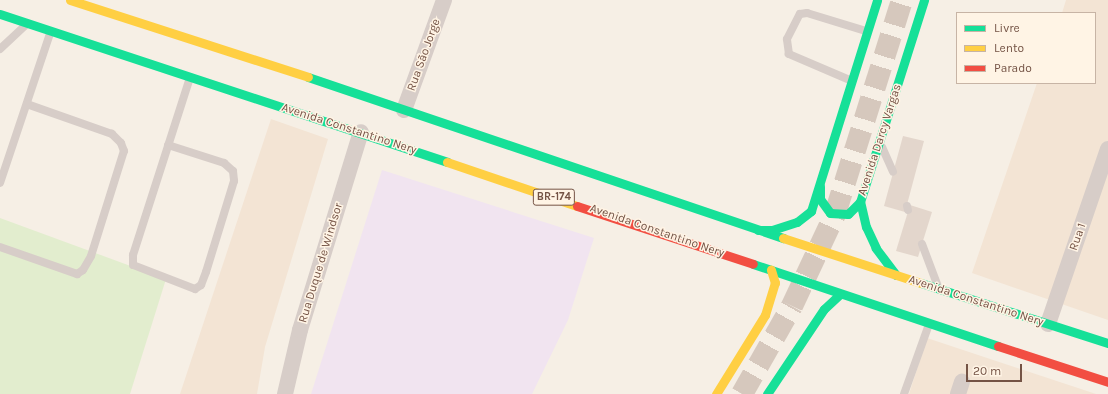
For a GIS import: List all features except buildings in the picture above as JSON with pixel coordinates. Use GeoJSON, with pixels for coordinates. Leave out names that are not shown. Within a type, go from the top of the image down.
{"type":"FeatureCollection","features":[{"type":"Feature","properties":{"kind":"main road","name":"Avenida Constantino Nery"},"geometry":{"type":"LineString","coordinates":[[70,0],[404,110],[758,230],[1108,343]]}},
{"type":"Feature","properties":{"kind":"main road"},"geometry":{"type":"LineString","coordinates":[[758,230],[772,230],[797,222],[811,211],[877,0]]}},
{"type":"Feature","properties":{"kind":"main road","name":"Avenida Darcy Vargas"},"geometry":{"type":"LineString","coordinates":[[896,275],[872,241],[866,227],[860,202],[924,0]]}},
{"type":"Feature","properties":{"kind":"main road","name":"Avenida Constantino Nery"},"geometry":{"type":"LineString","coordinates":[[0,14],[361,132],[840,294],[1108,382]]}},
{"type":"Feature","properties":{"kind":"main road"},"geometry":{"type":"LineString","coordinates":[[820,186],[820,199],[830,213],[848,214],[860,202]]}},
{"type":"Feature","properties":{"kind":"main road"},"geometry":{"type":"LineString","coordinates":[[716,394],[765,316],[775,283],[771,270]]}},
{"type":"Feature","properties":{"kind":"main road"},"geometry":{"type":"LineString","coordinates":[[767,394],[820,314],[840,294]]}},
{"type":"Feature","properties":{"kind":"street","name":"Rua São Jorge"},"geometry":{"type":"LineString","coordinates":[[404,110],[444,0]]}},
{"type":"Feature","properties":{"kind":"street","name":"Rua Duque de Windsor"},"geometry":{"type":"LineString","coordinates":[[285,394],[300,330],[361,132]]}},
{"type":"Feature","properties":{"kind":"street","name":"Rua 1"},"geometry":{"type":"LineString","coordinates":[[1048,324],[1108,149]]}},
{"type":"Feature","properties":{"kind":"lane"},"geometry":{"type":"LineString","coordinates":[[852,81],[789,54],[787,39],[800,14],[807,14],[868,31]]}},
{"type":"Feature","properties":{"kind":"lane"},"geometry":{"type":"LineString","coordinates":[[0,49],[29,23]]}},
{"type":"Feature","properties":{"kind":"lane"},"geometry":{"type":"LineString","coordinates":[[0,183],[52,30]]}},
{"type":"Feature","properties":{"kind":"lane"},"geometry":{"type":"LineString","coordinates":[[168,145],[224,163],[232,171],[234,181],[206,272],[201,285],[195,289],[133,265],[168,145],[190,76]]}},
{"type":"Feature","properties":{"kind":"lane"},"geometry":{"type":"LineString","coordinates":[[0,247],[77,274],[83,270],[91,256],[124,151],[121,143],[112,134],[27,104]]}},
{"type":"Feature","properties":{"kind":"lane"},"geometry":{"type":"LineString","coordinates":[[880,142],[893,172]]}},
{"type":"Feature","properties":{"kind":"lane"},"geometry":{"type":"LineString","coordinates":[[922,244],[938,288]]}},
{"type":"Feature","properties":{"kind":"lane"},"geometry":{"type":"LineString","coordinates":[[904,394],[930,324]]}},
{"type":"Feature","properties":{"kind":"shaded area"},"geometry":{"type":"Polygon","coordinates":[[[1066,0],[1108,0],[1108,320],[972,273],[1037,84],[1096,84],[1096,12],[1062,12],[1066,0]]]}},
{"type":"Feature","properties":{"kind":"shaded area"},"geometry":{"type":"Polygon","coordinates":[[[271,119],[328,139],[265,347],[257,394],[180,394],[271,119]]]}},
{"type":"Feature","properties":{"kind":"shaded area"},"geometry":{"type":"Polygon","coordinates":[[[382,170],[594,238],[568,320],[532,394],[311,394],[382,170]]]}},
{"type":"Feature","properties":{"kind":"shaded area"},"geometry":{"type":"Polygon","coordinates":[[[927,338],[1096,394],[909,394],[927,338]]]}},
{"type":"Feature","properties":{"kind":"green space"},"geometry":{"type":"Polygon","coordinates":[[[0,218],[166,279],[130,394],[0,394],[0,218]]]}},
{"type":"Feature","properties":{"kind":"tunnel"},"geometry":{"type":"LineString","coordinates":[[742,394],[792,306],[835,214],[902,0]]}},
{"type":"Feature","properties":{"kind":"traffic: fast"},"geometry":{"type":"LineString","coordinates":[[758,230],[772,230],[797,222],[811,211],[877,0]]}},
{"type":"Feature","properties":{"kind":"traffic: fast"},"geometry":{"type":"LineString","coordinates":[[896,275],[876,248],[866,227],[860,202],[924,0]]}},
{"type":"Feature","properties":{"kind":"traffic: fast"},"geometry":{"type":"LineString","coordinates":[[0,14],[447,162]]}},
{"type":"Feature","properties":{"kind":"traffic: fast"},"geometry":{"type":"LineString","coordinates":[[308,77],[783,238]]}},
{"type":"Feature","properties":{"kind":"traffic: fast"},"geometry":{"type":"LineString","coordinates":[[820,186],[820,199],[830,213],[848,214],[860,202]]}},
{"type":"Feature","properties":{"kind":"traffic: fast"},"geometry":{"type":"LineString","coordinates":[[753,264],[998,346]]}},
{"type":"Feature","properties":{"kind":"traffic: fast"},"geometry":{"type":"LineString","coordinates":[[921,283],[1108,343]]}},
{"type":"Feature","properties":{"kind":"traffic: fast"},"geometry":{"type":"LineString","coordinates":[[767,394],[824,309],[840,294]]}},
{"type":"Feature","properties":{"kind":"traffic: slow"},"geometry":{"type":"LineString","coordinates":[[70,0],[308,77]]}},
{"type":"Feature","properties":{"kind":"traffic: slow"},"geometry":{"type":"LineString","coordinates":[[447,162],[577,206]]}},
{"type":"Feature","properties":{"kind":"traffic: slow"},"geometry":{"type":"LineString","coordinates":[[783,238],[921,283]]}},
{"type":"Feature","properties":{"kind":"traffic: slow"},"geometry":{"type":"LineString","coordinates":[[716,394],[765,315],[775,283],[771,270]]}},
{"type":"Feature","properties":{"kind":"traffic: jam"},"geometry":{"type":"LineString","coordinates":[[577,206],[753,264]]}},
{"type":"Feature","properties":{"kind":"traffic: jam"},"geometry":{"type":"LineString","coordinates":[[998,346],[1108,382]]}}]}
